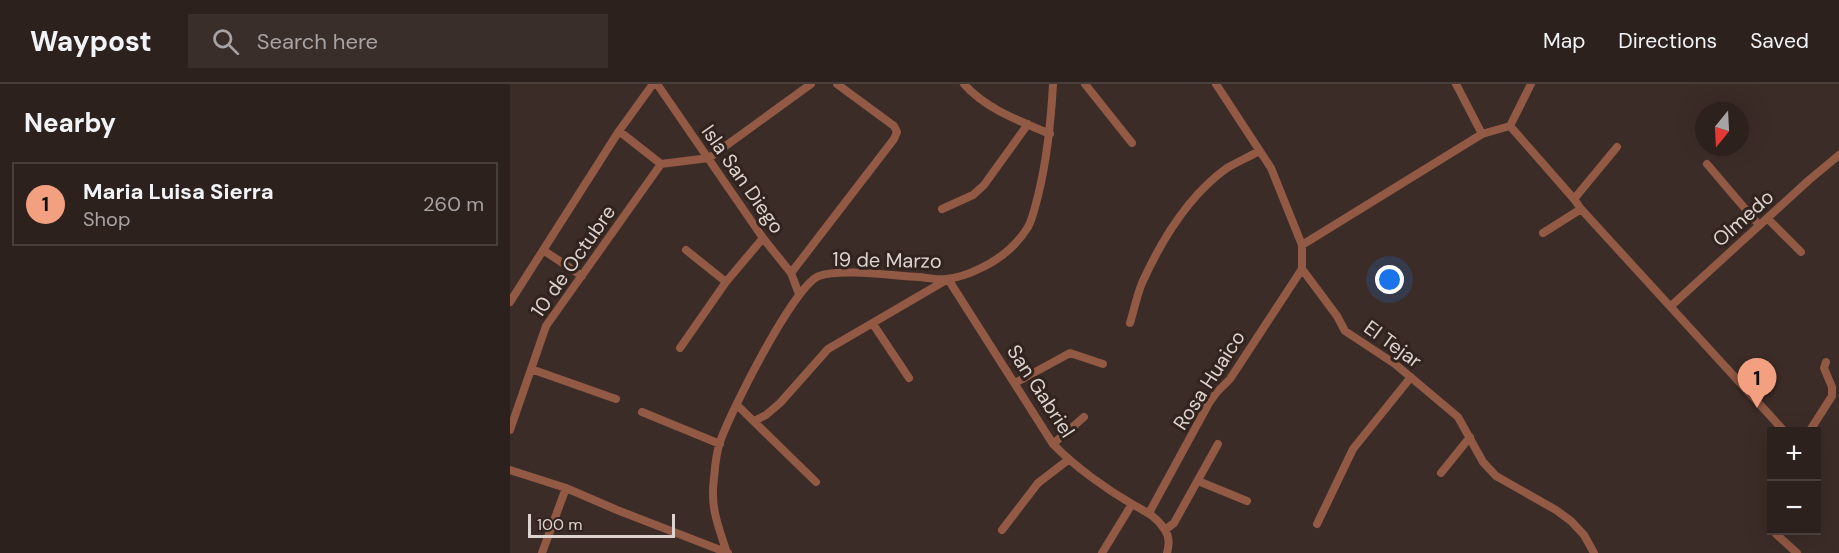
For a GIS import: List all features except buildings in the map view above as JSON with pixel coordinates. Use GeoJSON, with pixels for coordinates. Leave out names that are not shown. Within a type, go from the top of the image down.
{"type":"FeatureCollection","features":[{"type":"Feature","properties":{"kind":"street"},"geometry":{"type":"LineString","coordinates":[[510,302],[619,131],[655,84]]}},
{"type":"Feature","properties":{"kind":"street","name":"Isla San Diego"},"geometry":{"type":"LineString","coordinates":[[655,84],[763,238],[792,274],[799,292]]}},
{"type":"Feature","properties":{"kind":"street"},"geometry":{"type":"LineString","coordinates":[[619,131],[661,164],[709,158],[811,84]]}},
{"type":"Feature","properties":{"kind":"street"},"geometry":{"type":"LineString","coordinates":[[792,274],[897,132],[894,126],[837,84]]}},
{"type":"Feature","properties":{"kind":"street"},"geometry":{"type":"LineString","coordinates":[[964,84],[999,111],[1044,132]]}},
{"type":"Feature","properties":{"kind":"street","name":"19 de Marzo"},"geometry":{"type":"LineString","coordinates":[[727,553],[712,502],[713,480],[720,444],[761,357],[799,292],[813,279],[828,274],[855,273],[948,279],[977,270],[1006,253],[1029,225],[1036,206],[1044,132],[1053,84]]}},
{"type":"Feature","properties":{"kind":"street"},"geometry":{"type":"LineString","coordinates":[[1085,84],[1132,143]]}},
{"type":"Feature","properties":{"kind":"street"},"geometry":{"type":"LineString","coordinates":[[1216,84],[1271,168],[1302,245],[1302,269]]}},
{"type":"Feature","properties":{"kind":"street"},"geometry":{"type":"LineString","coordinates":[[1456,84],[1482,134]]}},
{"type":"Feature","properties":{"kind":"street"},"geometry":{"type":"LineString","coordinates":[[1302,245],[1482,134],[1510,126],[1531,84]]}},
{"type":"Feature","properties":{"kind":"street"},"geometry":{"type":"LineString","coordinates":[[942,209],[973,195],[984,185],[1028,124]]}},
{"type":"Feature","properties":{"kind":"street"},"geometry":{"type":"LineString","coordinates":[[1510,126],[1581,209],[1780,427]]}},
{"type":"Feature","properties":{"kind":"street"},"geometry":{"type":"LineString","coordinates":[[1574,199],[1617,147]]}},
{"type":"Feature","properties":{"kind":"street"},"geometry":{"type":"LineString","coordinates":[[1130,323],[1142,284],[1167,236],[1188,203],[1227,168],[1259,151]]}},
{"type":"Feature","properties":{"kind":"street","name":"Olmedo"},"geometry":{"type":"LineString","coordinates":[[1671,306],[1839,155]]}},
{"type":"Feature","properties":{"kind":"street","name":"10 de Octubre"},"geometry":{"type":"LineString","coordinates":[[510,430],[546,326],[661,164]]}},
{"type":"Feature","properties":{"kind":"street"},"geometry":{"type":"LineString","coordinates":[[1707,164],[1759,225]]}},
{"type":"Feature","properties":{"kind":"street"},"geometry":{"type":"LineString","coordinates":[[1543,233],[1581,209]]}},
{"type":"Feature","properties":{"kind":"street"},"geometry":{"type":"LineString","coordinates":[[1767,218],[1801,252]]}},
{"type":"Feature","properties":{"kind":"street"},"geometry":{"type":"LineString","coordinates":[[680,348],[726,282],[763,238]]}},
{"type":"Feature","properties":{"kind":"street"},"geometry":{"type":"LineString","coordinates":[[543,250],[582,276]]}},
{"type":"Feature","properties":{"kind":"street"},"geometry":{"type":"LineString","coordinates":[[686,250],[726,282]]}},
{"type":"Feature","properties":{"kind":"street","name":"El Tejar"},"geometry":{"type":"LineString","coordinates":[[1302,269],[1345,330],[1395,364],[1458,417],[1483,462],[1496,476],[1571,521],[1584,535],[1594,553]]}},
{"type":"Feature","properties":{"kind":"street","name":"Rosa Huaico"},"geometry":{"type":"LineString","coordinates":[[1149,513],[1209,403],[1230,379],[1302,269]]}},
{"type":"Feature","properties":{"kind":"street"},"geometry":{"type":"LineString","coordinates":[[753,422],[780,403],[828,349],[948,279]]}},
{"type":"Feature","properties":{"kind":"street","name":"San Gabriel"},"geometry":{"type":"LineString","coordinates":[[948,279],[1053,444],[1068,460],[1149,513],[1165,530]]}},
{"type":"Feature","properties":{"kind":"street"},"geometry":{"type":"LineString","coordinates":[[873,324],[909,378]]}},
{"type":"Feature","properties":{"kind":"street"},"geometry":{"type":"LineString","coordinates":[[1015,383],[1070,353],[1103,364]]}},
{"type":"Feature","properties":{"kind":"street"},"geometry":{"type":"LineString","coordinates":[[1812,427],[1832,396],[1832,387],[1824,368],[1826,362]]}},
{"type":"Feature","properties":{"kind":"street"},"geometry":{"type":"LineString","coordinates":[[531,369],[616,399]]}},
{"type":"Feature","properties":{"kind":"street"},"geometry":{"type":"LineString","coordinates":[[1317,524],[1353,449],[1411,377]]}},
{"type":"Feature","properties":{"kind":"street"},"geometry":{"type":"LineString","coordinates":[[737,405],[816,482]]}},
{"type":"Feature","properties":{"kind":"street"},"geometry":{"type":"LineString","coordinates":[[642,412],[720,444]]}},
{"type":"Feature","properties":{"kind":"street"},"geometry":{"type":"LineString","coordinates":[[1053,444],[1083,417]]}},
{"type":"Feature","properties":{"kind":"street"},"geometry":{"type":"LineString","coordinates":[[1442,473],[1470,437]]}},
{"type":"Feature","properties":{"kind":"street"},"geometry":{"type":"LineString","coordinates":[[1167,553],[1168,537],[1165,530],[1174,523],[1218,444]]}},
{"type":"Feature","properties":{"kind":"street"},"geometry":{"type":"LineString","coordinates":[[1002,530],[1038,483],[1068,460]]}},
{"type":"Feature","properties":{"kind":"street"},"geometry":{"type":"LineString","coordinates":[[510,470],[566,488],[727,553]]}},
{"type":"Feature","properties":{"kind":"street"},"geometry":{"type":"LineString","coordinates":[[1198,481],[1247,501]]}},
{"type":"Feature","properties":{"kind":"street"},"geometry":{"type":"LineString","coordinates":[[542,553],[566,488]]}},
{"type":"Feature","properties":{"kind":"street"},"geometry":{"type":"LineString","coordinates":[[1102,553],[1132,504]]}},
{"type":"Feature","properties":{"kind":"street"},"geometry":{"type":"LineString","coordinates":[[1777,535],[1797,553]]}},
{"type":"Feature","properties":{"kind":"place","name":"Maria Luisa Sierra"},"geometry":{"type":"Point","coordinates":[1757,408]}}]}
